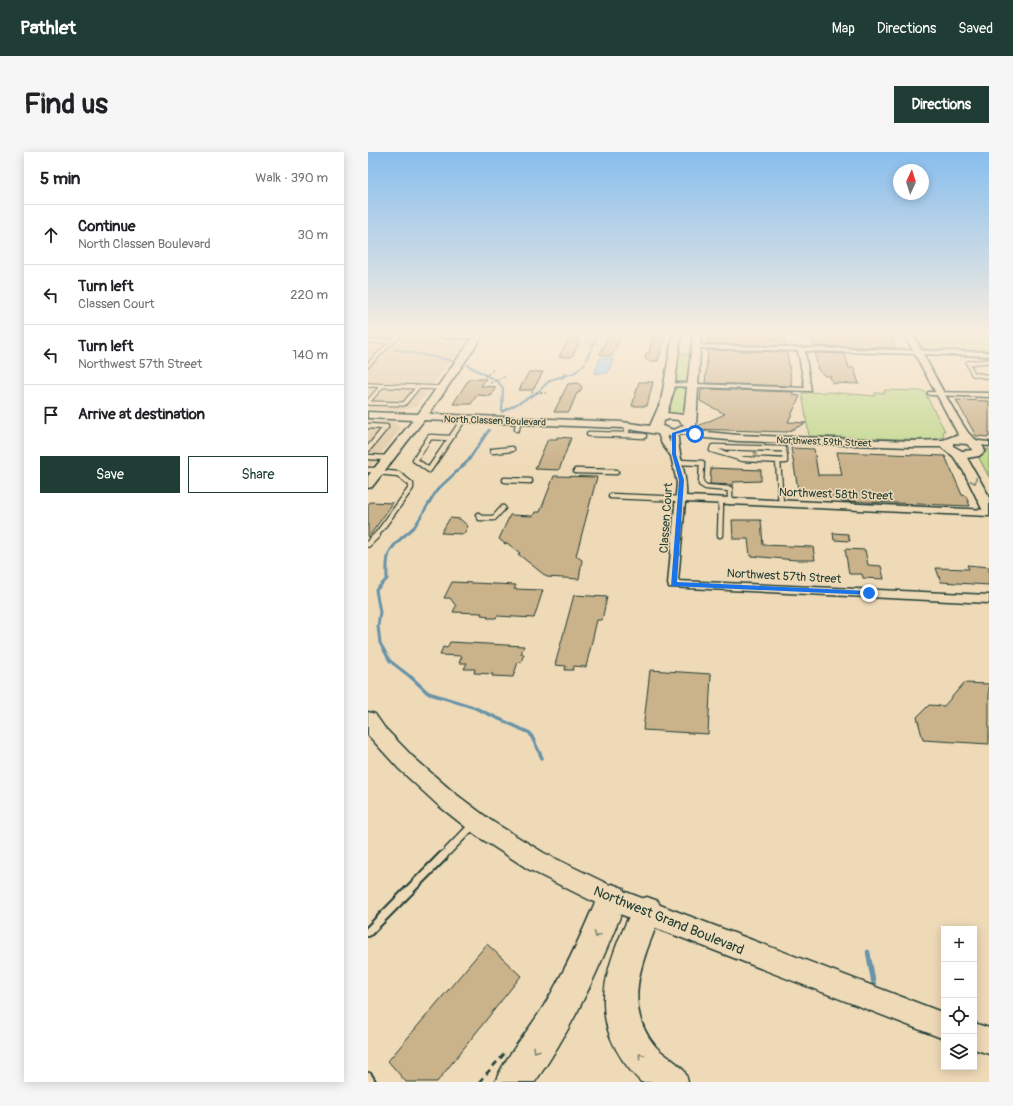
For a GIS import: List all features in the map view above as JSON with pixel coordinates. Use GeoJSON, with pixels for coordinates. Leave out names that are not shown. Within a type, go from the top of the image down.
{"type":"FeatureCollection","features":[{"type":"Feature","properties":{"kind":"highway"},"geometry":{"type":"LineString","coordinates":[[513,1082],[562,1009],[585,963],[612,899]]}},
{"type":"Feature","properties":{"kind":"highway"},"geometry":{"type":"LineString","coordinates":[[647,912],[625,966],[621,985],[621,1013],[625,1028],[638,1053],[658,1075],[670,1082]]}},
{"type":"Feature","properties":{"kind":"main road"},"geometry":{"type":"LineString","coordinates":[[368,484],[375,471],[389,458],[449,377]]}},
{"type":"Feature","properties":{"kind":"main road"},"geometry":{"type":"LineString","coordinates":[[660,425],[660,415],[664,409],[670,377]]}},
{"type":"Feature","properties":{"kind":"main road"},"geometry":{"type":"LineString","coordinates":[[688,426],[693,377]]}},
{"type":"Feature","properties":{"kind":"main road"},"geometry":{"type":"LineString","coordinates":[[927,377],[935,393],[951,446],[970,472],[989,509]]}},
{"type":"Feature","properties":{"kind":"main road"},"geometry":{"type":"LineString","coordinates":[[935,393],[979,446],[981,470],[989,485]]}},
{"type":"Feature","properties":{"kind":"main road","name":"North Classen Boulevard"},"geometry":{"type":"LineString","coordinates":[[368,415],[463,419],[517,425],[625,429],[660,425],[676,416],[684,418],[688,426],[675,433],[660,425]]}},
{"type":"Feature","properties":{"kind":"main road","name":"Northwest 59th Street"},"geometry":{"type":"LineString","coordinates":[[688,426],[695,434],[738,438]]}},
{"type":"Feature","properties":{"kind":"main road","name":"Northwest 59th Street"},"geometry":{"type":"LineString","coordinates":[[675,433],[700,438],[979,446]]}},
{"type":"Feature","properties":{"kind":"main road","name":"Northwest Grand Boulevard"},"geometry":{"type":"LineString","coordinates":[[368,720],[377,733],[421,778],[476,823],[536,861],[612,899],[941,1025]]}},
{"type":"Feature","properties":{"kind":"main road"},"geometry":{"type":"LineString","coordinates":[[977,1037],[989,1041]]}},
{"type":"Feature","properties":{"kind":"street"},"geometry":{"type":"LineString","coordinates":[[669,385],[809,390],[807,377]]}},
{"type":"Feature","properties":{"kind":"street"},"geometry":{"type":"LineString","coordinates":[[935,393],[989,395]]}},
{"type":"Feature","properties":{"kind":"street","name":"Classen Court"},"geometry":{"type":"LineString","coordinates":[[660,425],[666,444],[675,458],[682,480],[682,499],[673,584]]}},
{"type":"Feature","properties":{"kind":"street","name":"Classen Court"},"geometry":{"type":"LineString","coordinates":[[675,433],[675,458]]}},
{"type":"Feature","properties":{"kind":"street","name":"Northwest 58th Street"},"geometry":{"type":"LineString","coordinates":[[682,499],[989,513]]}},
{"type":"Feature","properties":{"kind":"street","name":"Northwest 57th Street"},"geometry":{"type":"LineString","coordinates":[[673,584],[989,599]]}},
{"type":"Feature","properties":{"kind":"lane"},"geometry":{"type":"LineString","coordinates":[[368,385],[442,388]]}},
{"type":"Feature","properties":{"kind":"lane"},"geometry":{"type":"LineString","coordinates":[[368,402],[382,386]]}},
{"type":"Feature","properties":{"kind":"lane"},"geometry":{"type":"LineString","coordinates":[[368,402],[404,404],[418,387]]}},
{"type":"Feature","properties":{"kind":"lane"},"geometry":{"type":"LineString","coordinates":[[450,438],[430,437],[415,460],[429,470],[463,419]]}},
{"type":"Feature","properties":{"kind":"lane"},"geometry":{"type":"LineString","coordinates":[[368,426],[386,427],[368,449]]}},
{"type":"Feature","properties":{"kind":"lane"},"geometry":{"type":"LineString","coordinates":[[589,434],[625,429],[644,436]]}},
{"type":"Feature","properties":{"kind":"lane"},"geometry":{"type":"LineString","coordinates":[[713,447],[784,449],[785,455],[785,461],[743,460],[712,450],[713,447]]}},
{"type":"Feature","properties":{"kind":"lane"},"geometry":{"type":"LineString","coordinates":[[493,451],[512,449]]}},
{"type":"Feature","properties":{"kind":"lane"},"geometry":{"type":"LineString","coordinates":[[724,453],[785,455]]}},
{"type":"Feature","properties":{"kind":"lane"},"geometry":{"type":"LineString","coordinates":[[368,457],[389,458]]}},
{"type":"Feature","properties":{"kind":"lane"},"geometry":{"type":"LineString","coordinates":[[675,458],[702,462],[701,484],[706,487],[730,488],[720,536]]}},
{"type":"Feature","properties":{"kind":"lane"},"geometry":{"type":"LineString","coordinates":[[778,461],[781,504]]}},
{"type":"Feature","properties":{"kind":"lane"},"geometry":{"type":"LineString","coordinates":[[368,544],[376,538],[388,520],[395,514],[411,488],[411,484],[398,474],[375,471]]}},
{"type":"Feature","properties":{"kind":"lane"},"geometry":{"type":"LineString","coordinates":[[576,471],[616,472]]}},
{"type":"Feature","properties":{"kind":"lane"},"geometry":{"type":"LineString","coordinates":[[505,480],[530,481]]}},
{"type":"Feature","properties":{"kind":"lane"},"geometry":{"type":"LineString","coordinates":[[611,496],[682,499]]}},
{"type":"Feature","properties":{"kind":"lane"},"geometry":{"type":"LineString","coordinates":[[478,515],[480,518],[492,520],[499,516],[503,508]]}},
{"type":"Feature","properties":{"kind":"lane"},"geometry":{"type":"LineString","coordinates":[[368,932],[476,823]]}},
{"type":"Feature","properties":{"kind":"lane"},"geometry":{"type":"LineString","coordinates":[[368,1077],[371,1082]]}},
{"type":"Feature","properties":{"kind":"path"},"geometry":{"type":"LineString","coordinates":[[490,383],[503,377]]}},
{"type":"Feature","properties":{"kind":"path"},"geometry":{"type":"LineString","coordinates":[[531,392],[547,393]]}},
{"type":"Feature","properties":{"kind":"shaded area"},"geometry":{"type":"Polygon","coordinates":[[[368,377],[438,377],[415,407],[402,410],[368,409],[368,377]]]}},
{"type":"Feature","properties":{"kind":"shaded area"},"geometry":{"type":"Polygon","coordinates":[[[368,421],[394,422],[401,428],[368,470],[368,421]]]}},
{"type":"Feature","properties":{"kind":"green space"},"geometry":{"type":"Polygon","coordinates":[[[674,377],[688,377],[687,382],[674,381],[674,377]]]}},
{"type":"Feature","properties":{"kind":"green space"},"geometry":{"type":"Polygon","coordinates":[[[678,387],[687,389],[687,417],[665,415],[670,408],[673,389],[678,387]]]}},
{"type":"Feature","properties":{"kind":"green space"},"geometry":{"type":"Polygon","coordinates":[[[884,390],[924,391],[945,431],[943,431],[944,437],[932,440],[809,436],[802,393],[828,392],[875,396],[875,393],[885,393],[884,390]]]}},
{"type":"Feature","properties":{"kind":"green space"},"geometry":{"type":"Polygon","coordinates":[[[989,449],[989,477],[978,456],[984,450],[989,449]]]}},
{"type":"Feature","properties":{"kind":"building"},"geometry":{"type":"Polygon","coordinates":[[[526,377],[540,377],[533,390],[519,390],[526,377]]]}},
{"type":"Feature","properties":{"kind":"building"},"geometry":{"type":"Polygon","coordinates":[[[706,377],[791,377],[792,386],[705,383],[706,377]]]}},
{"type":"Feature","properties":{"kind":"building"},"geometry":{"type":"Polygon","coordinates":[[[830,377],[857,377],[859,384],[832,383],[830,377]]]}},
{"type":"Feature","properties":{"kind":"building"},"geometry":{"type":"Polygon","coordinates":[[[469,379],[486,379],[481,386],[496,387],[491,396],[477,395],[471,404],[453,404],[469,379]]]}},
{"type":"Feature","properties":{"kind":"building"},"geometry":{"type":"Polygon","coordinates":[[[639,382],[653,382],[647,406],[632,406],[639,382]]]}},
{"type":"Feature","properties":{"kind":"building"},"geometry":{"type":"Polygon","coordinates":[[[578,383],[582,387],[579,393],[577,393],[569,412],[554,412],[568,384],[578,383]]]}},
{"type":"Feature","properties":{"kind":"building"},"geometry":{"type":"Polygon","coordinates":[[[701,389],[793,392],[793,395],[800,396],[788,422],[806,423],[787,432],[696,429],[698,426],[725,414],[700,401],[701,389]]]}},
{"type":"Feature","properties":{"kind":"building"},"geometry":{"type":"Polygon","coordinates":[[[956,400],[989,401],[989,437],[976,436],[956,400]]]}},
{"type":"Feature","properties":{"kind":"building"},"geometry":{"type":"Polygon","coordinates":[[[557,437],[571,438],[559,470],[535,469],[548,439],[557,439],[557,437]]]}},
{"type":"Feature","properties":{"kind":"building"},"geometry":{"type":"Polygon","coordinates":[[[791,448],[814,449],[818,475],[842,475],[837,452],[945,456],[962,495],[966,496],[970,506],[842,501],[842,498],[799,495],[791,448]]]}},
{"type":"Feature","properties":{"kind":"building"},"geometry":{"type":"Polygon","coordinates":[[[711,468],[761,470],[761,481],[733,482],[733,485],[710,484],[711,468]]]}},
{"type":"Feature","properties":{"kind":"building"},"geometry":{"type":"Polygon","coordinates":[[[554,476],[597,477],[576,556],[582,560],[579,579],[547,577],[518,554],[520,553],[499,539],[510,515],[533,516],[535,512],[540,512],[554,476]]]}},
{"type":"Feature","properties":{"kind":"building"},"geometry":{"type":"Polygon","coordinates":[[[370,502],[393,503],[368,538],[368,505],[370,502]]]}},
{"type":"Feature","properties":{"kind":"building"},"geometry":{"type":"Polygon","coordinates":[[[450,518],[460,519],[468,526],[464,534],[441,533],[450,518]]]}},
{"type":"Feature","properties":{"kind":"building"},"geometry":{"type":"Polygon","coordinates":[[[732,520],[761,520],[763,545],[813,547],[815,560],[750,556],[748,539],[733,539],[732,520]]]}},
{"type":"Feature","properties":{"kind":"building"},"geometry":{"type":"Polygon","coordinates":[[[833,533],[848,534],[850,541],[834,540],[833,533]]]}},
{"type":"Feature","properties":{"kind":"building"},"geometry":{"type":"Polygon","coordinates":[[[845,549],[865,550],[868,565],[881,566],[884,579],[863,578],[862,574],[849,574],[845,549]]]}},
{"type":"Feature","properties":{"kind":"building"},"geometry":{"type":"Polygon","coordinates":[[[967,565],[989,567],[989,585],[941,582],[936,568],[969,569],[967,565]]]}},
{"type":"Feature","properties":{"kind":"building"},"geometry":{"type":"Polygon","coordinates":[[[452,582],[516,585],[514,589],[543,590],[534,618],[497,616],[496,618],[487,618],[488,616],[481,615],[482,613],[453,612],[456,606],[450,598],[444,598],[452,582]]]}},
{"type":"Feature","properties":{"kind":"building"},"geometry":{"type":"Polygon","coordinates":[[[574,595],[607,597],[602,620],[597,620],[586,667],[574,666],[573,670],[565,670],[566,666],[555,665],[574,595]]]}},
{"type":"Feature","properties":{"kind":"building"},"geometry":{"type":"Polygon","coordinates":[[[450,642],[524,646],[521,654],[524,654],[521,662],[518,662],[513,677],[492,676],[493,674],[474,673],[475,669],[464,669],[467,663],[459,663],[462,656],[440,655],[443,647],[447,648],[450,642]]]}},
{"type":"Feature","properties":{"kind":"building"},"geometry":{"type":"Polygon","coordinates":[[[650,670],[711,674],[708,734],[643,730],[650,670]]]}},
{"type":"Feature","properties":{"kind":"building"},"geometry":{"type":"Polygon","coordinates":[[[964,683],[989,684],[989,744],[923,740],[917,717],[929,705],[944,706],[964,683]]]}},
{"type":"Feature","properties":{"kind":"building"},"geometry":{"type":"Polygon","coordinates":[[[487,944],[521,976],[437,1082],[406,1082],[388,1061],[487,944]]]}},
{"type":"Feature","properties":{"kind":"waterway"},"geometry":{"type":"LineString","coordinates":[[490,377],[497,381],[503,388],[502,412],[537,393],[550,380],[559,377]]}},
{"type":"Feature","properties":{"kind":"waterway"},"geometry":{"type":"LineString","coordinates":[[404,536],[415,526],[437,490],[468,461],[489,430]]}},
{"type":"Feature","properties":{"kind":"waterway"},"geometry":{"type":"LineString","coordinates":[[405,535],[391,549],[387,565],[387,579],[376,590],[380,612],[378,626],[380,643],[390,661],[412,678]]}},
{"type":"Feature","properties":{"kind":"waterway"},"geometry":{"type":"LineString","coordinates":[[411,677],[428,693],[473,707],[530,733],[542,758]]}},
{"type":"Feature","properties":{"kind":"waterway"},"geometry":{"type":"LineString","coordinates":[[868,952],[874,985]]}},
{"type":"Feature","properties":{"kind":"route"},"geometry":{"type":"LineString","coordinates":[[695,434],[687,430],[674,433],[674,454],[682,480],[682,499],[673,584],[869,593]]}}]}
